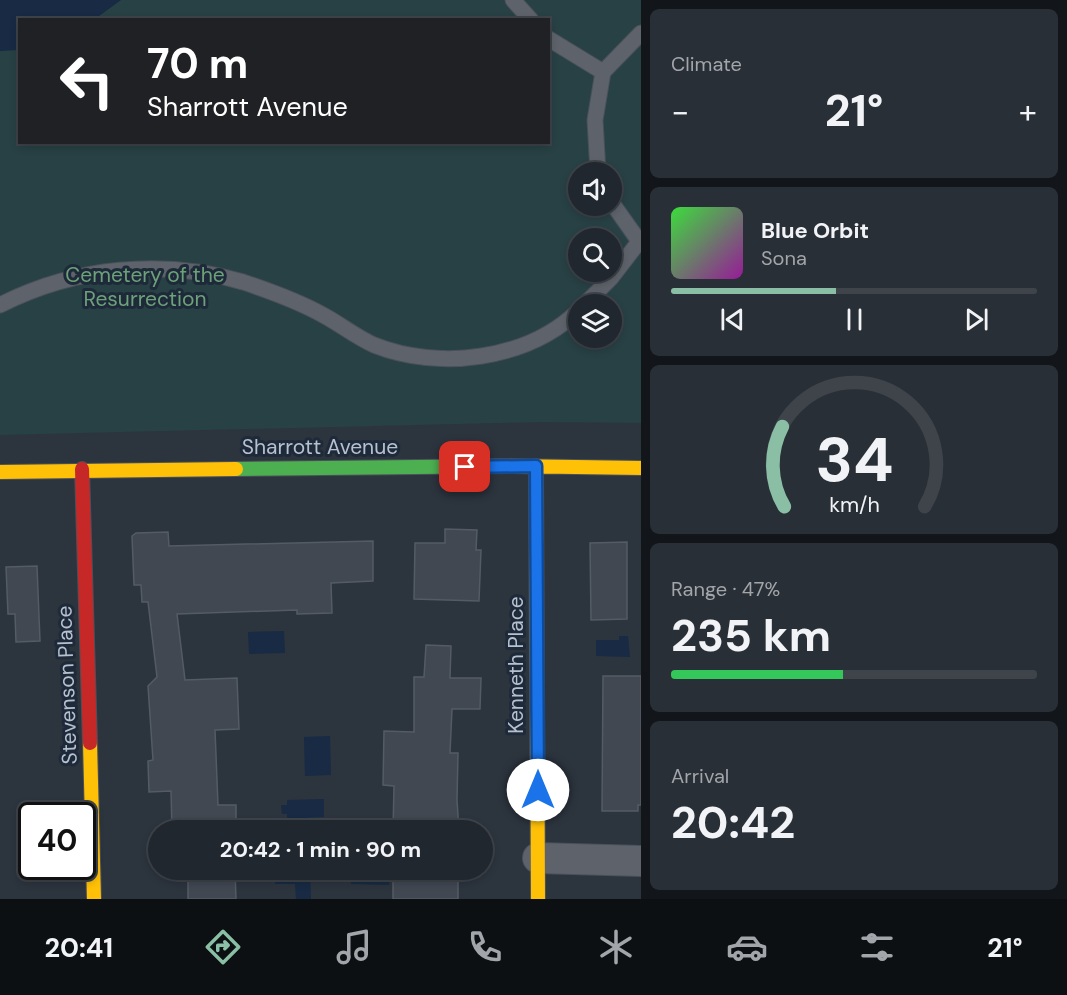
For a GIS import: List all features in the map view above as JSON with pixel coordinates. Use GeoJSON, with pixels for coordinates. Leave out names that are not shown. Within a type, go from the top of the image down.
{"type":"FeatureCollection","features":[{"type":"Feature","properties":{"kind":"street","name":"Sharrott Avenue"},"geometry":{"type":"LineString","coordinates":[[0,472],[82,469],[536,466],[641,468]]}},
{"type":"Feature","properties":{"kind":"street","name":"Kenneth Place"},"geometry":{"type":"LineString","coordinates":[[536,466],[538,899]]}},
{"type":"Feature","properties":{"kind":"street","name":"Stevenson Place"},"geometry":{"type":"LineString","coordinates":[[82,469],[94,899]]}},
{"type":"Feature","properties":{"kind":"street"},"geometry":{"type":"LineString","coordinates":[[538,858],[641,861]]}},
{"type":"Feature","properties":{"kind":"lane"},"geometry":{"type":"LineString","coordinates":[[513,0],[529,18]]}},
{"type":"Feature","properties":{"kind":"lane"},"geometry":{"type":"LineString","coordinates":[[597,162],[595,120],[603,72],[641,33]]}},
{"type":"Feature","properties":{"kind":"lane"},"geometry":{"type":"LineString","coordinates":[[550,40],[603,72]]}},
{"type":"Feature","properties":{"kind":"lane"},"geometry":{"type":"LineString","coordinates":[[595,294],[640,243],[621,216]]}},
{"type":"Feature","properties":{"kind":"lane"},"geometry":{"type":"LineString","coordinates":[[0,305],[30,290],[83,274],[144,268],[193,271],[242,282],[291,299],[374,345],[408,355],[448,360],[497,354],[544,334],[568,318]]}},
{"type":"Feature","properties":{"kind":"green space","name":"Cemetery of the Resurrection"},"geometry":{"type":"Polygon","coordinates":[[[0,0],[641,0],[641,423],[543,422],[0,435],[0,0]]]}},
{"type":"Feature","properties":{"kind":"water"},"geometry":{"type":"Polygon","coordinates":[[[0,0],[121,0],[96,18],[18,18],[18,50],[0,51],[0,0]]]}},
{"type":"Feature","properties":{"kind":"water"},"geometry":{"type":"Polygon","coordinates":[[[284,631],[285,653],[249,654],[248,632],[284,631]]]}},
{"type":"Feature","properties":{"kind":"water"},"geometry":{"type":"Polygon","coordinates":[[[619,636],[628,636],[630,657],[596,656],[596,640],[619,640],[619,636]]]}},
{"type":"Feature","properties":{"kind":"water"},"geometry":{"type":"Polygon","coordinates":[[[330,736],[331,775],[305,776],[304,737],[330,736]]]}},
{"type":"Feature","properties":{"kind":"water"},"geometry":{"type":"Polygon","coordinates":[[[324,799],[324,817],[287,819],[287,814],[282,814],[281,805],[287,805],[287,800],[324,799]]]}},
{"type":"Feature","properties":{"kind":"water"},"geometry":{"type":"Polygon","coordinates":[[[275,880],[310,880],[311,899],[296,899],[295,884],[275,884],[275,880]]]}},
{"type":"Feature","properties":{"kind":"water"},"geometry":{"type":"Polygon","coordinates":[[[351,880],[389,880],[389,885],[351,884],[351,880]]]}},
{"type":"Feature","properties":{"kind":"building"},"geometry":{"type":"Polygon","coordinates":[[[445,529],[477,530],[476,550],[481,550],[479,601],[414,599],[415,543],[445,543],[445,529]]]}},
{"type":"Feature","properties":{"kind":"building"},"geometry":{"type":"Polygon","coordinates":[[[168,532],[169,546],[373,541],[373,581],[331,583],[332,613],[297,614],[297,610],[177,614],[185,680],[237,678],[239,729],[215,730],[218,805],[236,805],[236,820],[172,820],[171,791],[149,792],[148,761],[153,760],[148,686],[157,677],[148,602],[142,602],[141,585],[134,585],[132,536],[136,533],[168,532]]]}},
{"type":"Feature","properties":{"kind":"building"},"geometry":{"type":"Polygon","coordinates":[[[627,542],[627,619],[591,620],[590,543],[627,542]]]}},
{"type":"Feature","properties":{"kind":"building"},"geometry":{"type":"Polygon","coordinates":[[[37,566],[40,641],[16,642],[15,614],[8,614],[6,567],[37,566]]]}},
{"type":"Feature","properties":{"kind":"building"},"geometry":{"type":"Polygon","coordinates":[[[426,645],[451,646],[450,678],[481,678],[480,709],[452,709],[450,753],[458,753],[458,820],[393,820],[394,786],[383,785],[384,731],[414,732],[414,677],[424,677],[426,645]]]}},
{"type":"Feature","properties":{"kind":"building"},"geometry":{"type":"Polygon","coordinates":[[[603,676],[641,676],[641,805],[638,805],[638,811],[602,811],[603,676]]]}},
{"type":"Feature","properties":{"kind":"building"},"geometry":{"type":"Polygon","coordinates":[[[188,880],[235,880],[236,899],[188,899],[188,880]]]}},
{"type":"Feature","properties":{"kind":"building"},"geometry":{"type":"Polygon","coordinates":[[[393,880],[458,880],[458,899],[393,899],[393,880]]]}},
{"type":"Feature","properties":{"kind":"traffic: fast"},"geometry":{"type":"LineString","coordinates":[[236,469],[510,466]]}},
{"type":"Feature","properties":{"kind":"traffic: slow"},"geometry":{"type":"LineString","coordinates":[[510,466],[641,468]]}},
{"type":"Feature","properties":{"kind":"traffic: slow"},"geometry":{"type":"LineString","coordinates":[[536,466],[538,899]]}},
{"type":"Feature","properties":{"kind":"traffic: slow"},"geometry":{"type":"LineString","coordinates":[[0,472],[236,469]]}},
{"type":"Feature","properties":{"kind":"traffic: slow"},"geometry":{"type":"LineString","coordinates":[[90,743],[94,899]]}},
{"type":"Feature","properties":{"kind":"traffic: jam"},"geometry":{"type":"LineString","coordinates":[[82,469],[90,743]]}},
{"type":"Feature","properties":{"kind":"route"},"geometry":{"type":"LineString","coordinates":[[465,467],[536,466],[538,790]]}}]}
